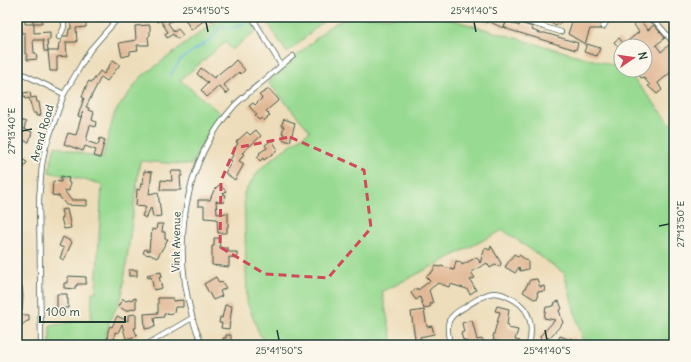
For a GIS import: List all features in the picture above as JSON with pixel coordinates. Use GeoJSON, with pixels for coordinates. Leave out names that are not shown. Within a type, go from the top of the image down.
{"type":"FeatureCollection","features":[{"type":"Feature","properties":{"kind":"street"},"geometry":{"type":"LineString","coordinates":[[59,37],[65,27],[62,17]]}},
{"type":"Feature","properties":{"kind":"street"},"geometry":{"type":"LineString","coordinates":[[106,17],[113,23]]}},
{"type":"Feature","properties":{"kind":"street","name":"Arend Road"},"geometry":{"type":"LineString","coordinates":[[41,345],[38,230],[39,199],[42,165],[49,135],[64,94],[90,50],[119,17]]}},
{"type":"Feature","properties":{"kind":"street"},"geometry":{"type":"LineString","coordinates":[[252,17],[282,65]]}},
{"type":"Feature","properties":{"kind":"street"},"geometry":{"type":"LineString","coordinates":[[512,17],[525,19],[561,32]]}},
{"type":"Feature","properties":{"kind":"street"},"geometry":{"type":"LineString","coordinates":[[603,27],[608,17]]}},
{"type":"Feature","properties":{"kind":"street"},"geometry":{"type":"LineString","coordinates":[[645,17],[656,22],[674,43]]}},
{"type":"Feature","properties":{"kind":"street","name":"Vink Avenue"},"geometry":{"type":"LineString","coordinates":[[202,345],[192,318],[184,275],[184,219],[189,192],[195,172],[205,149],[234,106],[293,56]]}},
{"type":"Feature","properties":{"kind":"street"},"geometry":{"type":"LineString","coordinates":[[17,70],[64,94]]}},
{"type":"Feature","properties":{"kind":"street"},"geometry":{"type":"LineString","coordinates":[[450,345],[448,321],[451,317],[468,305],[494,293],[511,298],[528,311],[531,331],[529,345]]}},
{"type":"Feature","properties":{"kind":"street"},"geometry":{"type":"LineString","coordinates":[[146,345],[192,318]]}},
{"type":"Feature","properties":{"kind":"highlighted area"},"geometry":{"type":"Polygon","coordinates":[[[290,137],[364,170],[371,228],[328,278],[265,274],[220,247],[221,181],[235,148],[290,137]]]}},
{"type":"Feature","properties":{"kind":"green space"},"geometry":{"type":"Polygon","coordinates":[[[221,17],[251,17],[258,29],[232,50],[226,42],[180,80],[221,114],[205,138],[192,165],[140,161],[122,296],[110,320],[103,345],[50,345],[50,326],[91,319],[92,292],[96,292],[102,184],[49,172],[55,146],[102,159],[115,112],[141,77],[221,17]]]}},
{"type":"Feature","properties":{"kind":"green space"},"geometry":{"type":"Polygon","coordinates":[[[264,17],[330,17],[287,53],[264,17]]]}},
{"type":"Feature","properties":{"kind":"green space"},"geometry":{"type":"Polygon","coordinates":[[[349,17],[442,17],[613,66],[613,78],[633,78],[674,127],[674,345],[584,345],[564,273],[503,230],[382,292],[393,345],[267,345],[259,333],[247,302],[244,193],[260,169],[310,131],[268,82],[330,26],[349,17]]]}},
{"type":"Feature","properties":{"kind":"building"},"geometry":{"type":"Polygon","coordinates":[[[33,17],[42,17],[42,23],[33,23],[33,17]]]}},
{"type":"Feature","properties":{"kind":"building"},"geometry":{"type":"Polygon","coordinates":[[[71,17],[86,17],[86,27],[76,28],[77,42],[66,42],[67,56],[57,57],[57,71],[50,71],[48,51],[58,51],[59,43],[61,43],[64,36],[68,36],[69,29],[71,29],[71,17]]]}},
{"type":"Feature","properties":{"kind":"building"},"geometry":{"type":"Polygon","coordinates":[[[154,17],[177,17],[168,23],[174,32],[178,29],[183,35],[177,39],[173,34],[167,38],[165,34],[168,32],[160,20],[157,22],[154,17]]]}},
{"type":"Feature","properties":{"kind":"building"},"geometry":{"type":"Polygon","coordinates":[[[184,17],[209,17],[191,30],[184,17]]]}},
{"type":"Feature","properties":{"kind":"building"},"geometry":{"type":"Polygon","coordinates":[[[477,17],[495,17],[506,23],[503,28],[488,21],[487,23],[477,17]]]}},
{"type":"Feature","properties":{"kind":"building"},"geometry":{"type":"Polygon","coordinates":[[[542,17],[580,17],[590,20],[589,22],[601,22],[601,24],[600,29],[590,29],[585,44],[568,34],[572,22],[563,19],[559,25],[557,24],[556,26],[542,17]]]}},
{"type":"Feature","properties":{"kind":"building"},"geometry":{"type":"Polygon","coordinates":[[[634,17],[637,17],[648,30],[654,25],[665,38],[656,45],[661,52],[670,44],[674,47],[674,75],[671,72],[658,83],[662,90],[657,94],[648,86],[650,85],[644,78],[653,78],[653,38],[632,38],[639,32],[631,20],[634,17]]]}},
{"type":"Feature","properties":{"kind":"building"},"geometry":{"type":"Polygon","coordinates":[[[20,20],[25,20],[25,24],[34,24],[34,33],[50,32],[50,40],[47,40],[48,51],[44,51],[43,40],[33,40],[34,53],[36,53],[37,59],[27,60],[27,54],[25,54],[25,33],[21,33],[20,20]]]}},
{"type":"Feature","properties":{"kind":"building"},"geometry":{"type":"Polygon","coordinates":[[[507,21],[519,26],[520,23],[533,27],[532,30],[540,33],[545,33],[578,43],[576,50],[510,30],[504,27],[507,21]]]}},
{"type":"Feature","properties":{"kind":"building"},"geometry":{"type":"Polygon","coordinates":[[[150,25],[150,35],[148,37],[149,45],[137,45],[138,50],[130,51],[130,55],[122,57],[119,43],[136,40],[135,26],[150,25]]]}},
{"type":"Feature","properties":{"kind":"building"},"geometry":{"type":"Polygon","coordinates":[[[587,44],[600,48],[597,56],[584,52],[587,44]]]}},
{"type":"Feature","properties":{"kind":"building"},"geometry":{"type":"Polygon","coordinates":[[[113,60],[119,64],[119,66],[107,81],[101,77],[86,107],[94,112],[92,120],[96,122],[95,127],[90,125],[86,141],[98,145],[100,138],[105,140],[100,158],[94,156],[96,150],[85,146],[83,151],[64,144],[68,133],[76,135],[83,111],[81,117],[78,116],[84,98],[82,97],[87,84],[89,81],[92,82],[100,71],[104,74],[113,60]]]}},
{"type":"Feature","properties":{"kind":"building"},"geometry":{"type":"Polygon","coordinates":[[[236,60],[245,70],[241,74],[239,72],[224,85],[229,91],[226,94],[219,86],[207,97],[201,90],[208,83],[197,74],[201,68],[214,78],[236,60]]]}},
{"type":"Feature","properties":{"kind":"building"},"geometry":{"type":"Polygon","coordinates":[[[269,89],[279,100],[266,111],[270,115],[264,121],[262,118],[259,120],[255,116],[257,115],[249,106],[253,103],[255,105],[262,98],[259,95],[269,89]]]}},
{"type":"Feature","properties":{"kind":"building"},"geometry":{"type":"Polygon","coordinates":[[[30,92],[31,98],[36,97],[37,102],[39,102],[41,115],[36,116],[36,113],[33,113],[29,98],[25,99],[23,93],[30,92]]]}},
{"type":"Feature","properties":{"kind":"building"},"geometry":{"type":"Polygon","coordinates":[[[17,119],[26,122],[24,129],[32,132],[29,142],[17,139],[20,126],[17,125],[17,119]]]}},
{"type":"Feature","properties":{"kind":"building"},"geometry":{"type":"Polygon","coordinates":[[[284,119],[295,123],[290,142],[282,139],[284,134],[282,133],[284,126],[281,126],[284,119]]]}},
{"type":"Feature","properties":{"kind":"building"},"geometry":{"type":"Polygon","coordinates":[[[256,130],[261,136],[242,153],[244,154],[239,161],[244,164],[235,180],[225,173],[232,161],[230,160],[233,155],[232,154],[238,143],[236,142],[247,132],[250,135],[256,130]]]}},
{"type":"Feature","properties":{"kind":"building"},"geometry":{"type":"Polygon","coordinates":[[[272,140],[278,150],[264,160],[263,158],[260,161],[257,157],[260,154],[259,153],[267,148],[265,145],[272,140]]]}},
{"type":"Feature","properties":{"kind":"building"},"geometry":{"type":"Polygon","coordinates":[[[17,157],[27,162],[21,172],[17,170],[17,157]]]}},
{"type":"Feature","properties":{"kind":"building"},"geometry":{"type":"Polygon","coordinates":[[[144,171],[152,172],[149,194],[158,192],[161,216],[153,217],[151,207],[146,218],[142,216],[146,207],[136,206],[137,189],[140,190],[141,183],[143,184],[144,171]]]}},
{"type":"Feature","properties":{"kind":"building"},"geometry":{"type":"Polygon","coordinates":[[[171,171],[182,171],[182,176],[180,176],[181,190],[160,190],[161,180],[172,181],[171,171]]]}},
{"type":"Feature","properties":{"kind":"building"},"geometry":{"type":"Polygon","coordinates":[[[61,176],[69,178],[69,191],[64,190],[71,200],[87,200],[87,206],[66,205],[59,196],[52,195],[53,181],[61,182],[61,176]]]}},
{"type":"Feature","properties":{"kind":"building"},"geometry":{"type":"Polygon","coordinates":[[[219,185],[226,191],[223,194],[226,195],[223,203],[216,201],[217,214],[228,213],[227,233],[218,233],[217,219],[204,218],[204,206],[198,206],[198,200],[210,200],[214,190],[219,185]]]}},
{"type":"Feature","properties":{"kind":"building"},"geometry":{"type":"Polygon","coordinates":[[[67,209],[71,228],[64,229],[61,218],[63,218],[61,210],[67,209]]]}},
{"type":"Feature","properties":{"kind":"building"},"geometry":{"type":"Polygon","coordinates":[[[157,224],[163,224],[162,232],[165,232],[165,239],[168,239],[157,258],[143,253],[145,249],[149,251],[152,229],[156,230],[157,224]]]}},
{"type":"Feature","properties":{"kind":"building"},"geometry":{"type":"Polygon","coordinates":[[[63,237],[72,242],[64,260],[60,258],[64,248],[59,246],[63,237]]]}},
{"type":"Feature","properties":{"kind":"building"},"geometry":{"type":"Polygon","coordinates":[[[214,238],[219,238],[220,248],[228,248],[228,252],[237,252],[237,258],[229,257],[229,267],[212,265],[212,246],[214,246],[214,238]]]}},
{"type":"Feature","properties":{"kind":"building"},"geometry":{"type":"Polygon","coordinates":[[[491,246],[501,263],[500,267],[495,265],[490,268],[487,263],[471,272],[475,278],[470,280],[476,290],[470,294],[467,289],[450,284],[449,287],[438,283],[429,290],[433,303],[430,304],[431,306],[424,309],[420,297],[416,300],[411,293],[417,288],[418,290],[430,281],[426,277],[433,271],[435,266],[441,266],[454,270],[456,261],[461,262],[462,265],[477,257],[480,263],[485,248],[490,250],[491,246]]]}},
{"type":"Feature","properties":{"kind":"building"},"geometry":{"type":"Polygon","coordinates":[[[514,254],[518,257],[519,255],[528,261],[528,269],[520,271],[519,267],[515,273],[505,267],[514,254]]]}},
{"type":"Feature","properties":{"kind":"building"},"geometry":{"type":"Polygon","coordinates":[[[129,270],[137,270],[137,276],[129,276],[129,270]]]}},
{"type":"Feature","properties":{"kind":"building"},"geometry":{"type":"Polygon","coordinates":[[[161,272],[162,277],[159,277],[162,288],[154,290],[151,277],[148,278],[147,275],[161,272]]]}},
{"type":"Feature","properties":{"kind":"building"},"geometry":{"type":"Polygon","coordinates":[[[68,276],[86,277],[86,284],[77,284],[75,289],[64,288],[64,283],[68,283],[68,276]]]}},
{"type":"Feature","properties":{"kind":"building"},"geometry":{"type":"Polygon","coordinates":[[[216,277],[219,283],[222,282],[226,288],[220,291],[222,296],[213,300],[204,284],[216,277]]]}},
{"type":"Feature","properties":{"kind":"building"},"geometry":{"type":"Polygon","coordinates":[[[537,279],[540,287],[544,286],[545,291],[537,292],[538,298],[534,299],[523,292],[530,280],[537,279]]]}},
{"type":"Feature","properties":{"kind":"building"},"geometry":{"type":"Polygon","coordinates":[[[22,286],[22,311],[17,310],[17,287],[22,286]]]}},
{"type":"Feature","properties":{"kind":"building"},"geometry":{"type":"Polygon","coordinates":[[[57,294],[67,294],[68,308],[64,308],[64,313],[57,313],[57,294]]]}},
{"type":"Feature","properties":{"kind":"building"},"geometry":{"type":"Polygon","coordinates":[[[136,298],[136,308],[126,311],[118,306],[123,299],[126,301],[136,298]]]}},
{"type":"Feature","properties":{"kind":"building"},"geometry":{"type":"Polygon","coordinates":[[[158,298],[173,298],[173,301],[183,300],[183,307],[175,307],[174,313],[164,314],[164,317],[154,318],[155,327],[145,329],[144,314],[158,313],[158,298]]]}},
{"type":"Feature","properties":{"kind":"building"},"geometry":{"type":"Polygon","coordinates":[[[559,301],[562,309],[559,310],[563,323],[550,337],[541,341],[540,336],[555,320],[544,318],[546,307],[555,305],[554,303],[559,301]]]}},
{"type":"Feature","properties":{"kind":"building"},"geometry":{"type":"Polygon","coordinates":[[[225,305],[232,306],[229,329],[221,328],[222,323],[219,323],[220,317],[222,318],[225,305]]]}},
{"type":"Feature","properties":{"kind":"building"},"geometry":{"type":"Polygon","coordinates":[[[497,306],[509,309],[507,325],[509,325],[508,328],[518,330],[515,340],[520,341],[519,345],[511,345],[493,340],[500,312],[495,311],[497,306]]]}},
{"type":"Feature","properties":{"kind":"building"},"geometry":{"type":"Polygon","coordinates":[[[424,310],[427,327],[432,326],[434,334],[420,337],[422,345],[416,345],[411,312],[424,310]]]}},
{"type":"Feature","properties":{"kind":"building"},"geometry":{"type":"Polygon","coordinates":[[[136,314],[136,328],[134,328],[137,336],[126,339],[122,324],[118,333],[115,332],[114,343],[107,343],[108,331],[110,326],[112,327],[117,316],[128,321],[128,315],[136,314]]]}},
{"type":"Feature","properties":{"kind":"building"},"geometry":{"type":"Polygon","coordinates":[[[19,315],[29,315],[29,321],[17,329],[17,317],[19,315]]]}},
{"type":"Feature","properties":{"kind":"building"},"geometry":{"type":"Polygon","coordinates":[[[472,320],[477,340],[482,339],[484,345],[468,345],[467,341],[465,342],[464,339],[463,340],[461,333],[464,332],[462,323],[472,320]]]}},
{"type":"Feature","properties":{"kind":"building"},"geometry":{"type":"Polygon","coordinates":[[[226,335],[231,335],[231,345],[223,345],[223,338],[226,338],[226,335]]]}},
{"type":"Feature","properties":{"kind":"building"},"geometry":{"type":"Polygon","coordinates":[[[560,336],[578,341],[576,345],[556,345],[560,336]]]}},
{"type":"Feature","properties":{"kind":"waterway"},"geometry":{"type":"LineString","coordinates":[[170,75],[181,59],[210,40],[220,27],[234,28],[250,18]]}}]}
